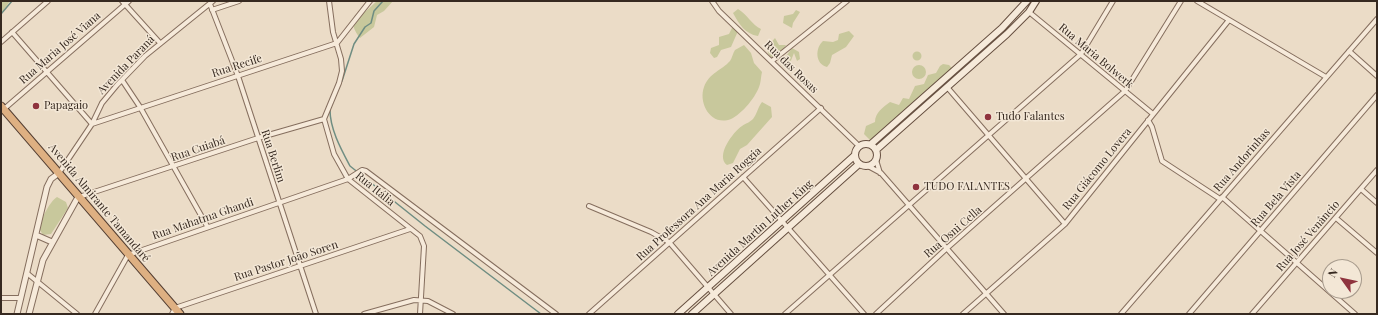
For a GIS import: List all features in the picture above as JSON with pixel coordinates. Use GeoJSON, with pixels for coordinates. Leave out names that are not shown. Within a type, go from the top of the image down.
{"type":"FeatureCollection","features":[{"type":"Feature","properties":{"kind":"highway","name":"Avenida Almirante Tamandaré"},"geometry":{"type":"LineString","coordinates":[[2,107],[128,255],[173,311],[180,314]]}},
{"type":"Feature","properties":{"kind":"main road"},"geometry":{"type":"LineString","coordinates":[[871,144],[876,150],[876,160],[868,166],[859,164],[854,156],[856,148],[862,144],[871,144],[1002,28],[1027,1]]}},
{"type":"Feature","properties":{"kind":"main road"},"geometry":{"type":"LineString","coordinates":[[876,150],[1007,34],[1029,12],[1036,1]]}},
{"type":"Feature","properties":{"kind":"main road"},"geometry":{"type":"LineString","coordinates":[[1002,28],[1007,34]]}},
{"type":"Feature","properties":{"kind":"main road","name":"Avenida Martin Luther King"},"geometry":{"type":"LineString","coordinates":[[678,314],[854,156]]}},
{"type":"Feature","properties":{"kind":"main road","name":"Avenida Martin Luther King"},"geometry":{"type":"LineString","coordinates":[[692,314],[859,164]]}},
{"type":"Feature","properties":{"kind":"street"},"geometry":{"type":"LineString","coordinates":[[1,42],[48,1]]}},
{"type":"Feature","properties":{"kind":"street","name":"Rua Maria José Viana"},"geometry":{"type":"LineString","coordinates":[[2,107],[46,72],[123,3],[129,1]]}},
{"type":"Feature","properties":{"kind":"street"},"geometry":{"type":"LineString","coordinates":[[212,10],[239,1]]}},
{"type":"Feature","properties":{"kind":"street"},"geometry":{"type":"LineString","coordinates":[[324,119],[339,83],[342,71],[337,43],[333,32],[329,1]]}},
{"type":"Feature","properties":{"kind":"street"},"geometry":{"type":"LineString","coordinates":[[337,43],[370,1]]}},
{"type":"Feature","properties":{"kind":"street","name":"Rua das Rosas"},"geometry":{"type":"LineString","coordinates":[[712,1],[719,11],[859,146]]}},
{"type":"Feature","properties":{"kind":"street"},"geometry":{"type":"LineString","coordinates":[[772,61],[845,1]]}},
{"type":"Feature","properties":{"kind":"street"},"geometry":{"type":"LineString","coordinates":[[785,314],[1081,54],[1113,1]]}},
{"type":"Feature","properties":{"kind":"street","name":"Rua Osni Cella"},"geometry":{"type":"LineString","coordinates":[[876,314],[946,249],[1125,91],[1181,1]]}},
{"type":"Feature","properties":{"kind":"street"},"geometry":{"type":"LineString","coordinates":[[1197,1],[1326,77]]}},
{"type":"Feature","properties":{"kind":"street","name":"Rua Berlim"},"geometry":{"type":"LineString","coordinates":[[211,2],[212,10],[238,76],[316,314]]}},
{"type":"Feature","properties":{"kind":"street","name":"Avenida Paraná"},"geometry":{"type":"LineString","coordinates":[[18,314],[47,187],[51,179],[59,173],[92,124],[102,103],[122,80],[160,43],[211,2]]}},
{"type":"Feature","properties":{"kind":"street"},"geometry":{"type":"LineString","coordinates":[[123,3],[160,43]]}},
{"type":"Feature","properties":{"kind":"street","name":"Rua Maria Bolwerk"},"geometry":{"type":"LineString","coordinates":[[1029,12],[1153,114]]}},
{"type":"Feature","properties":{"kind":"street","name":"Rua Andorinhas"},"geometry":{"type":"LineString","coordinates":[[1121,314],[1377,19]]}},
{"type":"Feature","properties":{"kind":"street","name":"Rua Giácomo Lovera"},"geometry":{"type":"LineString","coordinates":[[962,314],[1065,224],[1229,20]]}},
{"type":"Feature","properties":{"kind":"street"},"geometry":{"type":"LineString","coordinates":[[12,32],[92,124]]}},
{"type":"Feature","properties":{"kind":"street","name":"Rua Recife"},"geometry":{"type":"LineString","coordinates":[[92,124],[337,43]]}},
{"type":"Feature","properties":{"kind":"street"},"geometry":{"type":"LineString","coordinates":[[1349,51],[1377,76]]}},
{"type":"Feature","properties":{"kind":"street"},"geometry":{"type":"LineString","coordinates":[[122,80],[140,107],[207,226]]}},
{"type":"Feature","properties":{"kind":"street"},"geometry":{"type":"LineString","coordinates":[[947,87],[990,135],[1065,224]]}},
{"type":"Feature","properties":{"kind":"street","name":"Rua Bela Vista"},"geometry":{"type":"LineString","coordinates":[[1189,314],[1377,95]]}},
{"type":"Feature","properties":{"kind":"street","name":"Rua Professora Ana Maria Roggia"},"geometry":{"type":"LineString","coordinates":[[589,314],[821,108]]}},
{"type":"Feature","properties":{"kind":"street","name":"Rua Cuiabá"},"geometry":{"type":"LineString","coordinates":[[78,198],[258,138],[324,119]]}},
{"type":"Feature","properties":{"kind":"street","name":"Rua Itália"},"geometry":{"type":"LineString","coordinates":[[324,119],[336,158],[348,179],[420,236],[424,246],[420,314]]}},
{"type":"Feature","properties":{"kind":"street"},"geometry":{"type":"LineString","coordinates":[[1148,120],[1152,127],[1162,161],[1221,198],[1355,314]]}},
{"type":"Feature","properties":{"kind":"street"},"geometry":{"type":"LineString","coordinates":[[876,160],[881,173],[908,206],[1004,314]]}},
{"type":"Feature","properties":{"kind":"street"},"geometry":{"type":"LineString","coordinates":[[868,166],[881,173]]}},
{"type":"Feature","properties":{"kind":"street","name":"Rua Mahatma Ghandi"},"geometry":{"type":"LineString","coordinates":[[128,255],[207,226],[348,179],[354,176],[358,171],[362,170],[366,171],[556,314]]}},
{"type":"Feature","properties":{"kind":"street","name":"Rua José Venâncio"},"geometry":{"type":"LineString","coordinates":[[1255,313],[1377,170]]}},
{"type":"Feature","properties":{"kind":"street"},"geometry":{"type":"LineString","coordinates":[[743,177],[864,314]]}},
{"type":"Feature","properties":{"kind":"street"},"geometry":{"type":"LineString","coordinates":[[1361,189],[1377,203]]}},
{"type":"Feature","properties":{"kind":"street"},"geometry":{"type":"LineString","coordinates":[[29,314],[36,280],[43,260],[78,198]]}},
{"type":"Feature","properties":{"kind":"street"},"geometry":{"type":"LineString","coordinates":[[589,206],[651,232],[670,242],[713,294],[732,314]]}},
{"type":"Feature","properties":{"kind":"street"},"geometry":{"type":"LineString","coordinates":[[1336,218],[1377,253]]}},
{"type":"Feature","properties":{"kind":"street","name":"Rua Pastor João Soren"},"geometry":{"type":"LineString","coordinates":[[173,311],[410,229]]}},
{"type":"Feature","properties":{"kind":"street"},"geometry":{"type":"LineString","coordinates":[[36,235],[52,242]]}},
{"type":"Feature","properties":{"kind":"street"},"geometry":{"type":"LineString","coordinates":[[95,314],[128,255]]}},
{"type":"Feature","properties":{"kind":"street"},"geometry":{"type":"LineString","coordinates":[[28,274],[77,314]]}},
{"type":"Feature","properties":{"kind":"street"},"geometry":{"type":"LineString","coordinates":[[1,298],[21,298]]}},
{"type":"Feature","properties":{"kind":"street"},"geometry":{"type":"LineString","coordinates":[[364,314],[421,299],[453,314]]}},
{"type":"Feature","properties":{"kind":"green space"},"geometry":{"type":"Polygon","coordinates":[[[1,1],[10,1],[1,14],[1,1]]]}},
{"type":"Feature","properties":{"kind":"green space"},"geometry":{"type":"Polygon","coordinates":[[[377,1],[393,1],[384,11],[377,15],[374,27],[360,38],[354,27],[353,21],[355,15],[366,11],[377,1]]]}},
{"type":"Feature","properties":{"kind":"green space"},"geometry":{"type":"Polygon","coordinates":[[[738,9],[761,29],[758,36],[749,33],[740,25],[733,13],[738,9]]]}},
{"type":"Feature","properties":{"kind":"green space"},"geometry":{"type":"Polygon","coordinates":[[[796,10],[800,12],[793,23],[792,28],[783,23],[784,16],[793,14],[796,10]]]}},
{"type":"Feature","properties":{"kind":"green space"},"geometry":{"type":"Polygon","coordinates":[[[733,26],[738,31],[731,47],[721,50],[717,57],[714,58],[710,53],[711,48],[719,45],[719,37],[729,34],[733,26]]]}},
{"type":"Feature","properties":{"kind":"green space"},"geometry":{"type":"Polygon","coordinates":[[[849,31],[854,36],[846,47],[832,55],[830,63],[827,67],[820,63],[818,59],[818,52],[820,44],[823,41],[833,42],[838,40],[839,34],[849,31]]]}},
{"type":"Feature","properties":{"kind":"green space"},"geometry":{"type":"Polygon","coordinates":[[[775,38],[779,45],[786,45],[778,58],[772,59],[768,53],[767,47],[775,38]]]}},
{"type":"Feature","properties":{"kind":"green space"},"geometry":{"type":"Polygon","coordinates":[[[744,45],[751,53],[754,63],[762,72],[758,89],[748,104],[735,117],[724,121],[718,120],[712,117],[705,106],[703,100],[704,87],[712,75],[730,61],[735,50],[744,45]]]}},
{"type":"Feature","properties":{"kind":"green space"},"geometry":{"type":"Polygon","coordinates":[[[792,48],[799,52],[800,59],[797,61],[794,53],[790,63],[787,64],[784,59],[792,48]]]}},
{"type":"Feature","properties":{"kind":"green space"},"geometry":{"type":"Polygon","coordinates":[[[917,51],[922,56],[917,61],[912,56],[917,51]]]}},
{"type":"Feature","properties":{"kind":"green space"},"geometry":{"type":"Polygon","coordinates":[[[943,64],[949,65],[952,68],[874,139],[870,140],[864,134],[866,126],[875,122],[876,116],[882,108],[890,102],[899,105],[903,98],[909,99],[915,86],[924,84],[928,75],[936,73],[943,64]]]}},
{"type":"Feature","properties":{"kind":"green space"},"geometry":{"type":"Polygon","coordinates":[[[916,65],[922,65],[926,69],[926,75],[922,79],[916,79],[912,75],[912,69],[916,65]]]}},
{"type":"Feature","properties":{"kind":"green space"},"geometry":{"type":"Polygon","coordinates":[[[762,102],[771,107],[772,117],[747,145],[740,149],[733,163],[727,165],[723,156],[727,144],[738,129],[753,119],[762,102]]]}},
{"type":"Feature","properties":{"kind":"green space"},"geometry":{"type":"Polygon","coordinates":[[[57,197],[66,202],[68,208],[51,234],[43,235],[40,230],[41,222],[48,207],[57,197]]]}},
{"type":"Feature","properties":{"kind":"waterway"},"geometry":{"type":"LineString","coordinates":[[1,14],[12,1]]}},
{"type":"Feature","properties":{"kind":"waterway"},"geometry":{"type":"LineString","coordinates":[[342,81],[354,44],[365,27],[371,23],[374,11],[383,1]]}},
{"type":"Feature","properties":{"kind":"waterway"},"geometry":{"type":"LineString","coordinates":[[330,110],[330,117],[334,132],[350,166],[425,226],[541,314]]}},
{"type":"Feature","properties":{"kind":"place","name":"Papagaio"},"geometry":{"type":"Point","coordinates":[36,106]}},
{"type":"Feature","properties":{"kind":"place","name":"Tudo Falantes"},"geometry":{"type":"Point","coordinates":[988,117]}},
{"type":"Feature","properties":{"kind":"place","name":"TUDO FALANTES"},"geometry":{"type":"Point","coordinates":[916,187]}}]}
